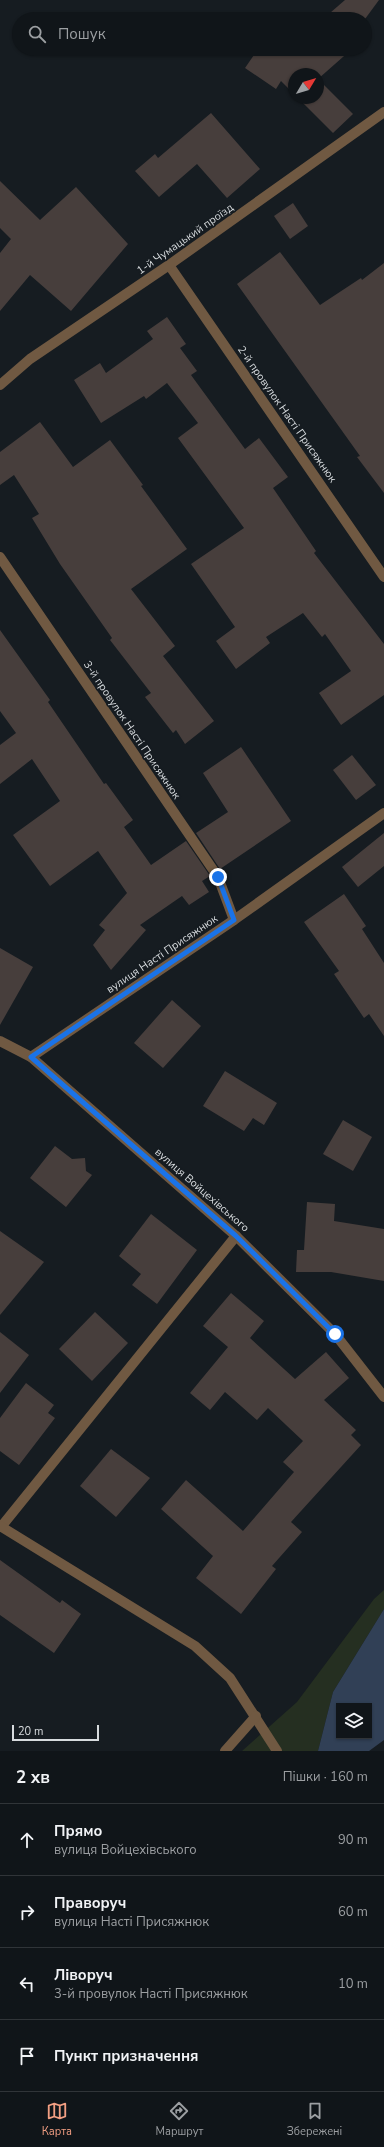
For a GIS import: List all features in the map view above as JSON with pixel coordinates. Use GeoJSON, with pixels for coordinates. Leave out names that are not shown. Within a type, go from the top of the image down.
{"type":"FeatureCollection","features":[{"type":"Feature","properties":{"kind":"street","name":"1-й Чумацький проїзд"},"geometry":{"type":"LineString","coordinates":[[0,385],[30,358],[169,265],[384,112]]}},
{"type":"Feature","properties":{"kind":"street","name":"2-й провулок Насті Присяжнюк"},"geometry":{"type":"LineString","coordinates":[[169,265],[384,577]]}},
{"type":"Feature","properties":{"kind":"street","name":"3-й провулок Насті Присяжнюк"},"geometry":{"type":"LineString","coordinates":[[0,558],[218,877],[234,920]]}},
{"type":"Feature","properties":{"kind":"street","name":"вулиця Насті Присяжнюк"},"geometry":{"type":"LineString","coordinates":[[31,1057],[234,920],[384,813]]}},
{"type":"Feature","properties":{"kind":"street","name":"вулиця Войцехівського"},"geometry":{"type":"LineString","coordinates":[[0,1041],[31,1057],[236,1236],[335,1334],[384,1397]]}},
{"type":"Feature","properties":{"kind":"street"},"geometry":{"type":"LineString","coordinates":[[236,1236],[1,1526],[195,1646],[230,1678],[256,1716],[277,1751]]}},
{"type":"Feature","properties":{"kind":"street"},"geometry":{"type":"LineString","coordinates":[[225,1751],[256,1716]]}},
{"type":"Feature","properties":{"kind":"green space"},"geometry":{"type":"Polygon","coordinates":[[[384,1590],[384,1609],[333,1692],[318,1751],[242,1751],[297,1702],[374,1599],[384,1590]]]}},
{"type":"Feature","properties":{"kind":"water"},"geometry":{"type":"Polygon","coordinates":[[[384,1609],[384,1740],[369,1751],[318,1751],[333,1692],[384,1609]]]}},
{"type":"Feature","properties":{"kind":"building"},"geometry":{"type":"Polygon","coordinates":[[[345,0],[379,0],[370,12],[331,12],[345,0]]]}},
{"type":"Feature","properties":{"kind":"building"},"geometry":{"type":"Polygon","coordinates":[[[253,56],[344,56],[324,74],[324,68],[288,68],[288,88],[281,81],[276,89],[245,68],[253,56]]]}},
{"type":"Feature","properties":{"kind":"building"},"geometry":{"type":"Polygon","coordinates":[[[324,85],[353,114],[333,133],[304,104],[324,104],[324,85]]]}},
{"type":"Feature","properties":{"kind":"building"},"geometry":{"type":"Polygon","coordinates":[[[211,113],[260,169],[227,198],[197,164],[159,197],[135,171],[155,154],[158,158],[211,113]]]}},
{"type":"Feature","properties":{"kind":"building"},"geometry":{"type":"Polygon","coordinates":[[[0,181],[40,220],[76,187],[128,244],[71,311],[30,275],[0,311],[0,253],[11,239],[0,228],[0,181]]]}},
{"type":"Feature","properties":{"kind":"building"},"geometry":{"type":"Polygon","coordinates":[[[293,203],[308,226],[290,239],[274,216],[293,203]]]}},
{"type":"Feature","properties":{"kind":"building"},"geometry":{"type":"Polygon","coordinates":[[[280,252],[320,305],[361,278],[362,280],[384,263],[384,493],[357,457],[360,456],[237,284],[280,252]]]}},
{"type":"Feature","properties":{"kind":"building"},"geometry":{"type":"Polygon","coordinates":[[[167,317],[186,344],[180,348],[197,371],[191,375],[245,449],[259,438],[288,477],[273,488],[316,551],[314,553],[384,644],[384,695],[341,725],[319,693],[351,671],[325,634],[322,637],[303,613],[266,637],[270,643],[236,669],[216,641],[235,627],[191,564],[244,528],[178,438],[198,423],[167,383],[146,399],[144,396],[101,423],[74,380],[100,363],[106,373],[153,339],[147,331],[167,317]]]}},
{"type":"Feature","properties":{"kind":"building"},"geometry":{"type":"Polygon","coordinates":[[[40,422],[73,467],[110,440],[143,485],[141,486],[187,549],[131,589],[175,646],[163,656],[214,721],[185,744],[176,730],[173,733],[145,697],[151,693],[110,640],[112,638],[60,564],[32,518],[39,514],[14,475],[0,485],[0,452],[40,422]]]}},
{"type":"Feature","properties":{"kind":"building"},"geometry":{"type":"Polygon","coordinates":[[[0,630],[50,700],[48,702],[104,784],[106,783],[133,820],[124,827],[151,865],[186,841],[210,876],[202,881],[209,892],[189,905],[182,896],[140,925],[146,930],[111,970],[93,945],[105,930],[99,925],[127,893],[98,851],[50,886],[13,835],[60,801],[32,759],[0,784],[0,745],[16,733],[0,711],[0,630]]]}},
{"type":"Feature","properties":{"kind":"building"},"geometry":{"type":"Polygon","coordinates":[[[241,747],[291,821],[220,869],[196,833],[228,812],[203,773],[241,747]]]}},
{"type":"Feature","properties":{"kind":"building"},"geometry":{"type":"Polygon","coordinates":[[[352,755],[376,785],[356,800],[333,770],[352,755]]]}},
{"type":"Feature","properties":{"kind":"building"},"geometry":{"type":"Polygon","coordinates":[[[384,833],[384,866],[358,887],[342,867],[384,833]]]}},
{"type":"Feature","properties":{"kind":"building"},"geometry":{"type":"Polygon","coordinates":[[[344,894],[366,926],[362,929],[384,963],[384,1036],[369,1014],[364,1018],[334,974],[339,971],[304,922],[344,894]]]}},
{"type":"Feature","properties":{"kind":"building"},"geometry":{"type":"Polygon","coordinates":[[[0,948],[33,967],[0,1025],[0,948]]]}},
{"type":"Feature","properties":{"kind":"building"},"geometry":{"type":"Polygon","coordinates":[[[172,1000],[201,1026],[163,1068],[134,1043],[172,1000]]]}},
{"type":"Feature","properties":{"kind":"building"},"geometry":{"type":"Polygon","coordinates":[[[225,1071],[277,1103],[264,1125],[253,1118],[244,1131],[203,1106],[225,1071]]]}},
{"type":"Feature","properties":{"kind":"building"},"geometry":{"type":"Polygon","coordinates":[[[343,1120],[372,1137],[353,1171],[323,1154],[343,1120]]]}},
{"type":"Feature","properties":{"kind":"building"},"geometry":{"type":"Polygon","coordinates":[[[55,1146],[72,1159],[85,1158],[86,1171],[92,1175],[66,1207],[30,1178],[55,1146]]]}},
{"type":"Feature","properties":{"kind":"building"},"geometry":{"type":"Polygon","coordinates":[[[307,1202],[335,1204],[334,1221],[384,1229],[384,1281],[331,1272],[296,1272],[297,1250],[304,1250],[307,1202]]]}},
{"type":"Feature","properties":{"kind":"building"},"geometry":{"type":"Polygon","coordinates":[[[151,1214],[197,1250],[157,1304],[132,1285],[141,1274],[119,1256],[151,1214]]]}},
{"type":"Feature","properties":{"kind":"building"},"geometry":{"type":"Polygon","coordinates":[[[0,1231],[44,1262],[0,1315],[0,1231]]]}},
{"type":"Feature","properties":{"kind":"building"},"geometry":{"type":"Polygon","coordinates":[[[231,1293],[264,1321],[250,1338],[295,1379],[326,1352],[349,1378],[324,1400],[356,1430],[351,1435],[361,1445],[291,1522],[302,1532],[272,1566],[276,1569],[241,1614],[196,1578],[213,1556],[161,1509],[186,1480],[243,1531],[294,1472],[283,1462],[303,1441],[268,1408],[257,1420],[225,1392],[210,1410],[190,1393],[228,1347],[203,1326],[231,1293]]]}},
{"type":"Feature","properties":{"kind":"building"},"geometry":{"type":"Polygon","coordinates":[[[95,1312],[128,1343],[92,1381],[59,1349],[95,1312]]]}},
{"type":"Feature","properties":{"kind":"building"},"geometry":{"type":"Polygon","coordinates":[[[0,1332],[29,1355],[0,1393],[0,1332]]]}},
{"type":"Feature","properties":{"kind":"building"},"geometry":{"type":"Polygon","coordinates":[[[26,1383],[54,1405],[48,1413],[55,1418],[19,1465],[0,1451],[0,1418],[26,1383]]]}},
{"type":"Feature","properties":{"kind":"building"},"geometry":{"type":"Polygon","coordinates":[[[111,1449],[150,1478],[116,1517],[80,1486],[111,1449]]]}},
{"type":"Feature","properties":{"kind":"building"},"geometry":{"type":"Polygon","coordinates":[[[0,1560],[60,1603],[62,1600],[81,1614],[54,1653],[0,1615],[0,1560]]]}},
{"type":"Feature","properties":{"kind":"route"},"geometry":{"type":"LineString","coordinates":[[218,877],[234,920],[31,1057],[236,1236],[335,1334]]}}]}
